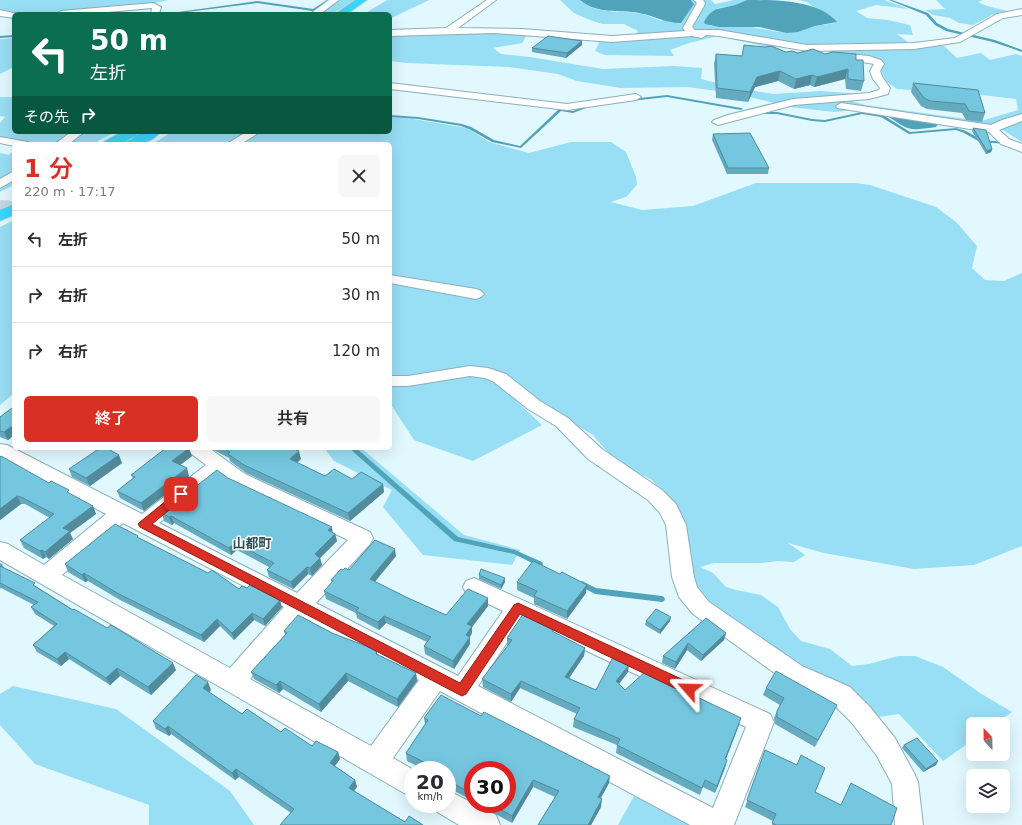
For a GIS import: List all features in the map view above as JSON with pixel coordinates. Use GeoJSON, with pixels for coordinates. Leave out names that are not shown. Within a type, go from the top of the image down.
{"type":"FeatureCollection","features":[{"type":"Feature","properties":{"kind":"highway"},"geometry":{"type":"LineString","coordinates":[[343,12],[362,0]]}},
{"type":"Feature","properties":{"kind":"highway"},"geometry":{"type":"LineString","coordinates":[[357,12],[375,0]]}},
{"type":"Feature","properties":{"kind":"highway"},"geometry":{"type":"LineString","coordinates":[[114,142],[128,134]]}},
{"type":"Feature","properties":{"kind":"highway"},"geometry":{"type":"LineString","coordinates":[[135,142],[149,134]]}},
{"type":"Feature","properties":{"kind":"highway"},"geometry":{"type":"LineString","coordinates":[[0,203],[12,197]]}},
{"type":"Feature","properties":{"kind":"highway"},"geometry":{"type":"LineString","coordinates":[[0,216],[12,210]]}},
{"type":"Feature","properties":{"kind":"street"},"geometry":{"type":"LineString","coordinates":[[317,12],[336,0]]}},
{"type":"Feature","properties":{"kind":"street"},"geometry":{"type":"LineString","coordinates":[[449,30],[492,0]]}},
{"type":"Feature","properties":{"kind":"street"},"geometry":{"type":"LineString","coordinates":[[698,0],[701,3],[700,6],[687,28],[693,33],[772,51]]}},
{"type":"Feature","properties":{"kind":"street"},"geometry":{"type":"LineString","coordinates":[[81,12],[153,5],[157,7],[156,12]]}},
{"type":"Feature","properties":{"kind":"street"},"geometry":{"type":"LineString","coordinates":[[392,33],[449,30],[507,30],[592,38],[620,39],[693,33],[719,33],[763,42],[819,49],[914,46],[957,40],[1000,16],[1022,12]]}},
{"type":"Feature","properties":{"kind":"street"},"geometry":{"type":"LineString","coordinates":[[0,13],[12,14]]}},
{"type":"Feature","properties":{"kind":"street"},"geometry":{"type":"LineString","coordinates":[[718,122],[732,117],[753,114],[793,102],[870,96],[884,92],[885,88],[878,79],[875,71],[879,64],[878,62],[869,59],[835,56],[819,49]]}},
{"type":"Feature","properties":{"kind":"street"},"geometry":{"type":"LineString","coordinates":[[392,86],[567,107],[591,102],[636,97]]}},
{"type":"Feature","properties":{"kind":"street"},"geometry":{"type":"LineString","coordinates":[[793,102],[813,107],[846,106],[993,128],[1022,117]]}},
{"type":"Feature","properties":{"kind":"street"},"geometry":{"type":"LineString","coordinates":[[993,128],[996,134],[1013,145]]}},
{"type":"Feature","properties":{"kind":"street"},"geometry":{"type":"LineString","coordinates":[[64,142],[75,134]]}},
{"type":"Feature","properties":{"kind":"street"},"geometry":{"type":"LineString","coordinates":[[236,142],[250,134]]}},
{"type":"Feature","properties":{"kind":"street"},"geometry":{"type":"LineString","coordinates":[[0,140],[12,142]]}},
{"type":"Feature","properties":{"kind":"street"},"geometry":{"type":"LineString","coordinates":[[0,184],[12,176]]}},
{"type":"Feature","properties":{"kind":"street"},"geometry":{"type":"LineString","coordinates":[[392,278],[476,294]]}},
{"type":"Feature","properties":{"kind":"street"},"geometry":{"type":"LineString","coordinates":[[392,381],[408,381],[470,371],[488,373],[500,378],[534,405],[562,422],[595,454],[655,495],[669,510],[676,525],[682,577],[687,591],[701,608],[793,673],[840,695],[862,715],[886,747],[905,782],[909,825]]}},
{"type":"Feature","properties":{"kind":"street"},"geometry":{"type":"LineString","coordinates":[[199,450],[238,479],[363,538],[300,605],[233,682]]}},
{"type":"Feature","properties":{"kind":"street"},"geometry":{"type":"LineString","coordinates":[[2,454],[122,512],[719,825],[760,722],[474,587]]}},
{"type":"Feature","properties":{"kind":"street"},"geometry":{"type":"LineString","coordinates":[[144,524],[218,464]]}},
{"type":"Feature","properties":{"kind":"street"},"geometry":{"type":"LineString","coordinates":[[46,576],[122,512]]}},
{"type":"Feature","properties":{"kind":"street"},"geometry":{"type":"LineString","coordinates":[[0,550],[404,779]]}},
{"type":"Feature","properties":{"kind":"street"},"geometry":{"type":"LineString","coordinates":[[462,690],[518,608]]}},
{"type":"Feature","properties":{"kind":"street"},"geometry":{"type":"LineString","coordinates":[[375,762],[436,676]]}},
{"type":"Feature","properties":{"kind":"street"},"geometry":{"type":"LineString","coordinates":[[456,808],[486,825]]}},
{"type":"Feature","properties":{"kind":"shaded area"},"geometry":{"type":"Polygon","coordinates":[[[0,0],[169,0],[150,4],[68,12],[12,12],[0,11],[0,0]]]}},
{"type":"Feature","properties":{"kind":"shaded area"},"geometry":{"type":"Polygon","coordinates":[[[340,0],[356,0],[335,12],[322,12],[340,0]]]}},
{"type":"Feature","properties":{"kind":"shaded area"},"geometry":{"type":"Polygon","coordinates":[[[387,0],[429,0],[392,18],[392,12],[367,12],[387,0]]]}},
{"type":"Feature","properties":{"kind":"shaded area"},"geometry":{"type":"Polygon","coordinates":[[[560,0],[580,0],[593,8],[600,10],[630,12],[646,15],[661,21],[694,4],[691,0],[711,0],[715,4],[734,0],[747,0],[732,6],[718,8],[710,26],[751,27],[779,32],[798,32],[815,26],[835,23],[807,2],[798,0],[884,0],[909,9],[876,5],[856,11],[867,18],[888,20],[910,25],[913,35],[897,34],[909,43],[804,46],[791,42],[772,48],[718,36],[689,43],[670,50],[674,56],[605,55],[595,51],[600,41],[630,41],[638,31],[624,24],[602,24],[590,20],[574,13],[560,0]]]}},
{"type":"Feature","properties":{"kind":"shaded area"},"geometry":{"type":"Polygon","coordinates":[[[580,0],[691,0],[694,4],[681,23],[670,22],[639,13],[601,10],[587,5],[580,0]]]}},
{"type":"Feature","properties":{"kind":"shaded area"},"geometry":{"type":"Polygon","coordinates":[[[747,0],[784,1],[808,5],[819,9],[837,22],[815,26],[798,32],[787,33],[759,27],[719,27],[705,24],[704,22],[707,17],[715,10],[733,6],[747,0]]]}},
{"type":"Feature","properties":{"kind":"shaded area"},"geometry":{"type":"Polygon","coordinates":[[[936,0],[983,0],[978,2],[986,6],[1010,12],[992,15],[973,25],[959,23],[950,18],[933,15],[925,10],[945,9],[936,0]]]}},
{"type":"Feature","properties":{"kind":"shaded area"},"geometry":{"type":"Polygon","coordinates":[[[445,32],[527,35],[522,43],[493,48],[501,54],[530,57],[603,69],[674,66],[702,68],[701,79],[737,88],[774,94],[821,91],[862,94],[845,99],[865,105],[981,121],[1018,110],[1016,99],[965,93],[897,89],[886,81],[881,70],[884,62],[871,58],[842,55],[829,51],[944,46],[957,58],[981,53],[990,60],[1016,54],[1022,56],[1022,142],[1001,129],[857,110],[834,112],[790,107],[734,93],[687,87],[621,88],[577,81],[558,74],[509,67],[392,61],[392,35],[445,32]]]}},
{"type":"Feature","properties":{"kind":"shaded area"},"geometry":{"type":"Polygon","coordinates":[[[12,38],[12,68],[0,74],[0,39],[12,38]]]}},
{"type":"Feature","properties":{"kind":"shaded area"},"geometry":{"type":"Polygon","coordinates":[[[0,97],[12,97],[12,134],[111,134],[96,142],[14,142],[0,138],[0,123],[5,117],[0,116],[0,97]]]}},
{"type":"Feature","properties":{"kind":"shaded area"},"geometry":{"type":"Polygon","coordinates":[[[886,115],[939,123],[936,127],[914,129],[905,127],[886,115]]]}},
{"type":"Feature","properties":{"kind":"shaded area"},"geometry":{"type":"Polygon","coordinates":[[[392,117],[467,128],[489,142],[529,153],[571,142],[611,142],[626,152],[636,177],[637,185],[626,197],[611,202],[642,210],[693,206],[756,183],[855,183],[870,185],[936,207],[956,222],[977,246],[972,268],[985,280],[1004,281],[1022,273],[1022,546],[974,565],[914,569],[824,553],[788,543],[805,555],[794,562],[777,561],[761,563],[714,563],[700,567],[713,573],[726,587],[761,595],[778,607],[790,629],[801,641],[830,649],[852,666],[869,664],[898,656],[915,656],[943,667],[980,693],[1012,712],[1005,717],[966,717],[966,745],[943,761],[899,714],[878,717],[792,664],[699,597],[688,571],[682,514],[652,480],[615,461],[593,435],[546,407],[496,371],[407,377],[392,376],[392,142],[155,142],[169,134],[392,134],[392,117]]]}},
{"type":"Feature","properties":{"kind":"shaded area"},"geometry":{"type":"Polygon","coordinates":[[[12,152],[12,186],[0,192],[0,153],[9,155],[12,152]]]}},
{"type":"Feature","properties":{"kind":"shaded area"},"geometry":{"type":"Polygon","coordinates":[[[12,221],[12,395],[0,405],[0,227],[12,221]]]}},
{"type":"Feature","properties":{"kind":"shaded area"},"geometry":{"type":"Polygon","coordinates":[[[473,375],[495,381],[542,425],[473,461],[414,440],[392,406],[392,385],[473,375]]]}},
{"type":"Feature","properties":{"kind":"shaded area"},"geometry":{"type":"Polygon","coordinates":[[[326,450],[363,450],[464,535],[520,550],[512,565],[423,555],[383,507],[392,490],[334,461],[326,450]]]}},
{"type":"Feature","properties":{"kind":"shaded area"},"geometry":{"type":"Polygon","coordinates":[[[13,686],[116,709],[230,791],[254,825],[149,825],[149,805],[35,764],[0,725],[0,694],[13,686]]]}},
{"type":"Feature","properties":{"kind":"shaded area"},"geometry":{"type":"Polygon","coordinates":[[[634,796],[690,825],[618,825],[634,796]]]}},
{"type":"Feature","properties":{"kind":"building"},"geometry":{"type":"Polygon","coordinates":[[[548,36],[582,41],[567,53],[532,48],[548,36]]]}},
{"type":"Feature","properties":{"kind":"building"},"geometry":{"type":"Polygon","coordinates":[[[744,45],[765,47],[771,46],[786,52],[792,51],[798,53],[813,49],[825,54],[833,52],[856,54],[856,60],[863,60],[864,81],[848,79],[848,69],[817,77],[812,75],[796,79],[780,71],[757,77],[750,92],[717,88],[716,54],[742,56],[744,45]]]}},
{"type":"Feature","properties":{"kind":"building"},"geometry":{"type":"Polygon","coordinates":[[[913,83],[978,90],[985,113],[969,111],[965,104],[930,101],[924,98],[913,83]]]}},
{"type":"Feature","properties":{"kind":"building"},"geometry":{"type":"Polygon","coordinates":[[[973,128],[986,130],[992,149],[987,151],[973,128]]]}},
{"type":"Feature","properties":{"kind":"building"},"geometry":{"type":"Polygon","coordinates":[[[750,133],[769,168],[728,168],[713,134],[750,133]]]}},
{"type":"Feature","properties":{"kind":"building"},"geometry":{"type":"Polygon","coordinates":[[[12,408],[12,426],[4,432],[0,431],[0,417],[12,408]]]}},
{"type":"Feature","properties":{"kind":"building"},"geometry":{"type":"Polygon","coordinates":[[[97,450],[110,450],[119,455],[86,478],[69,469],[97,450]]]}},
{"type":"Feature","properties":{"kind":"building"},"geometry":{"type":"Polygon","coordinates":[[[163,450],[186,450],[172,461],[187,468],[141,503],[117,491],[135,477],[131,475],[163,450]]]}},
{"type":"Feature","properties":{"kind":"building"},"geometry":{"type":"Polygon","coordinates":[[[226,450],[297,450],[299,451],[290,459],[325,476],[334,469],[352,479],[361,472],[383,484],[348,513],[244,465],[228,454],[230,452],[226,450]]]}},
{"type":"Feature","properties":{"kind":"building"},"geometry":{"type":"Polygon","coordinates":[[[1,456],[49,483],[51,481],[69,490],[67,492],[93,506],[63,528],[70,531],[45,552],[42,550],[40,551],[20,540],[54,514],[17,496],[0,509],[1,456]]]}},
{"type":"Feature","properties":{"kind":"building"},"geometry":{"type":"Polygon","coordinates":[[[217,470],[228,478],[332,527],[328,530],[335,534],[315,554],[320,558],[310,568],[307,567],[291,582],[267,570],[274,563],[235,543],[229,548],[171,516],[169,517],[162,513],[217,470]]]}},
{"type":"Feature","properties":{"kind":"building"},"geometry":{"type":"Polygon","coordinates":[[[115,524],[138,536],[137,537],[208,573],[212,570],[239,589],[242,586],[247,588],[250,585],[280,600],[263,619],[252,613],[232,633],[217,619],[201,635],[117,593],[84,573],[82,575],[65,564],[115,524]]]}},
{"type":"Feature","properties":{"kind":"building"},"geometry":{"type":"Polygon","coordinates":[[[375,540],[395,549],[370,579],[446,615],[468,589],[488,598],[467,624],[472,626],[466,635],[470,637],[453,661],[424,646],[431,637],[384,616],[378,622],[356,611],[359,608],[324,591],[341,569],[343,570],[345,568],[349,570],[375,540]]]}},
{"type":"Feature","properties":{"kind":"building"},"geometry":{"type":"Polygon","coordinates":[[[533,561],[560,574],[562,572],[587,585],[567,611],[534,596],[537,591],[517,582],[533,561]]]}},
{"type":"Feature","properties":{"kind":"building"},"geometry":{"type":"Polygon","coordinates":[[[0,566],[35,583],[33,585],[73,610],[74,609],[107,628],[111,625],[173,663],[148,687],[117,668],[106,678],[65,652],[57,659],[33,645],[57,624],[31,607],[38,602],[0,583],[0,566]]]}},
{"type":"Feature","properties":{"kind":"building"},"geometry":{"type":"Polygon","coordinates":[[[481,569],[505,578],[501,585],[479,575],[481,569]]]}},
{"type":"Feature","properties":{"kind":"building"},"geometry":{"type":"Polygon","coordinates":[[[656,609],[671,617],[660,630],[646,621],[656,609]]]}},
{"type":"Feature","properties":{"kind":"building"},"geometry":{"type":"Polygon","coordinates":[[[523,614],[554,629],[552,631],[585,648],[565,677],[596,690],[613,657],[629,665],[616,681],[625,690],[645,672],[741,718],[725,759],[727,760],[717,786],[705,780],[702,788],[617,745],[620,739],[574,719],[580,708],[521,681],[511,694],[482,679],[512,640],[507,638],[523,614]]]}},
{"type":"Feature","properties":{"kind":"building"},"geometry":{"type":"Polygon","coordinates":[[[298,615],[332,633],[366,646],[377,652],[376,654],[416,673],[397,699],[346,673],[319,704],[280,681],[276,685],[251,672],[287,633],[284,631],[298,615]]]}},
{"type":"Feature","properties":{"kind":"building"},"geometry":{"type":"Polygon","coordinates":[[[706,618],[726,633],[703,655],[688,643],[676,662],[663,656],[706,618]]]}},
{"type":"Feature","properties":{"kind":"building"},"geometry":{"type":"Polygon","coordinates":[[[776,671],[837,705],[818,740],[777,717],[777,711],[784,698],[766,688],[776,671]]]}},
{"type":"Feature","properties":{"kind":"building"},"geometry":{"type":"Polygon","coordinates":[[[196,675],[208,682],[203,688],[242,714],[247,709],[281,732],[285,728],[312,746],[316,741],[338,752],[330,763],[355,780],[349,788],[405,822],[409,816],[423,825],[280,825],[294,809],[236,769],[232,773],[168,726],[165,729],[153,721],[196,675]]]}},
{"type":"Feature","properties":{"kind":"building"},"geometry":{"type":"Polygon","coordinates":[[[441,695],[481,716],[484,712],[610,776],[598,797],[602,799],[588,825],[538,825],[559,791],[533,780],[516,809],[516,761],[464,761],[464,789],[456,785],[456,761],[422,761],[406,753],[428,720],[424,718],[441,695]]]}},
{"type":"Feature","properties":{"kind":"building"},"geometry":{"type":"Polygon","coordinates":[[[917,738],[938,761],[926,769],[904,745],[917,738]]]}},
{"type":"Feature","properties":{"kind":"building"},"geometry":{"type":"Polygon","coordinates":[[[765,750],[797,765],[801,755],[825,768],[815,792],[841,805],[851,783],[897,808],[891,825],[776,825],[772,823],[776,814],[747,800],[765,750]]]}},
{"type":"Feature","properties":{"kind":"building"},"geometry":{"type":"Polygon","coordinates":[[[507,813],[514,813],[512,816],[507,813]]]}},
{"type":"Feature","properties":{"kind":"waterway"},"geometry":{"type":"LineString","coordinates":[[180,12],[257,2],[313,10],[329,0]]}},
{"type":"Feature","properties":{"kind":"waterway"},"geometry":{"type":"LineString","coordinates":[[890,0],[927,14],[936,24],[947,30],[994,41],[1022,51]]}},
{"type":"Feature","properties":{"kind":"waterway"},"geometry":{"type":"LineString","coordinates":[[0,37],[12,36]]}},
{"type":"Feature","properties":{"kind":"waterway"},"geometry":{"type":"LineString","coordinates":[[631,100],[667,96],[741,109]]}},
{"type":"Feature","properties":{"kind":"waterway"},"geometry":{"type":"LineString","coordinates":[[392,116],[418,118],[462,125],[493,141],[521,147],[560,110],[573,112],[592,105]]}},
{"type":"Feature","properties":{"kind":"waterway"},"geometry":{"type":"LineString","coordinates":[[763,113],[777,113],[825,121],[862,113],[882,116],[909,133],[956,129],[981,141],[1007,143]]}},
{"type":"Feature","properties":{"kind":"waterway"},"geometry":{"type":"LineString","coordinates":[[354,450],[456,539],[515,552],[540,564]]}},
{"type":"Feature","properties":{"kind":"waterway"},"geometry":{"type":"LineString","coordinates":[[582,584],[595,591],[662,599]]}},
{"type":"Feature","properties":{"kind":"tunnel"},"geometry":{"type":"LineString","coordinates":[[0,206],[12,207]]}},
{"type":"Feature","properties":{"kind":"district","name":"山都町"},"geometry":{"type":"Point","coordinates":[252,543]}},
{"type":"Feature","properties":{"kind":"route"},"geometry":{"type":"LineString","coordinates":[[181,494],[144,524],[462,690],[518,608],[689,689]]}}]}
